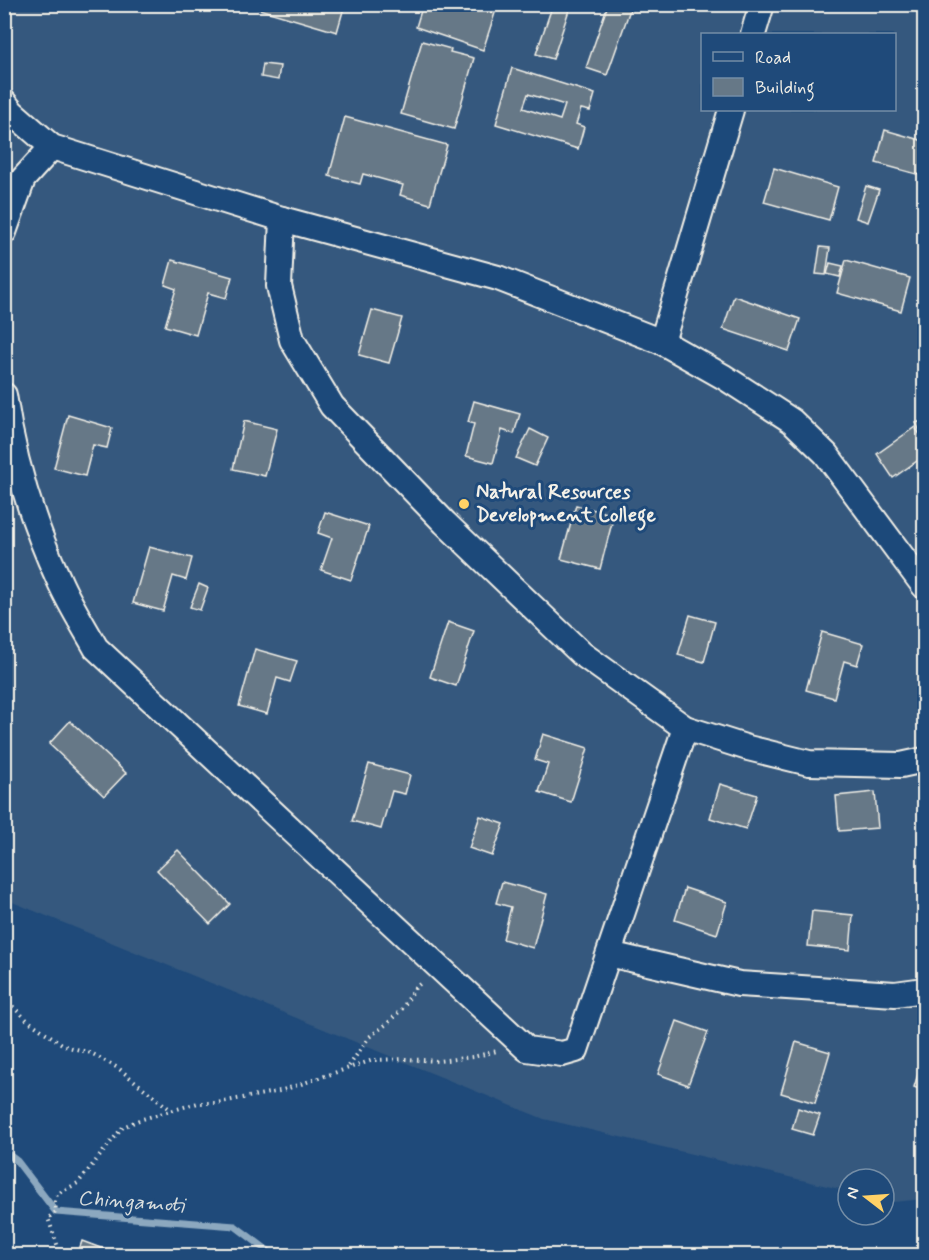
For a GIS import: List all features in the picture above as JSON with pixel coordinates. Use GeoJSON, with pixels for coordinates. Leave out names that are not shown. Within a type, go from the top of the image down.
{"type":"FeatureCollection","features":[{"type":"Feature","properties":{"kind":"lane"},"geometry":{"type":"LineString","coordinates":[[753,33],[762,4]]}},
{"type":"Feature","properties":{"kind":"lane"},"geometry":{"type":"LineString","coordinates":[[4,102],[12,112],[52,147],[282,219],[498,278],[662,342],[724,377],[792,421],[826,454],[924,586]]}},
{"type":"Feature","properties":{"kind":"lane"},"geometry":{"type":"LineString","coordinates":[[662,342],[731,111]]}},
{"type":"Feature","properties":{"kind":"lane"},"geometry":{"type":"LineString","coordinates":[[4,232],[23,179],[52,147]]}},
{"type":"Feature","properties":{"kind":"lane"},"geometry":{"type":"LineString","coordinates":[[282,219],[279,286],[292,340],[332,406],[445,523],[582,654],[685,728],[748,748],[809,763],[901,765],[924,760]]}},
{"type":"Feature","properties":{"kind":"lane"},"geometry":{"type":"LineString","coordinates":[[4,395],[10,434],[34,518],[59,580],[96,648],[527,1049],[562,1054],[576,1050],[685,728]]}},
{"type":"Feature","properties":{"kind":"lane"},"geometry":{"type":"LineString","coordinates":[[609,954],[739,984],[895,994],[924,990]]}},
{"type":"Feature","properties":{"kind":"path"},"geometry":{"type":"LineString","coordinates":[[349,1066],[369,1037],[402,1009],[415,988],[444,971]]}},
{"type":"Feature","properties":{"kind":"path"},"geometry":{"type":"LineString","coordinates":[[4,998],[27,1020],[65,1046],[91,1053],[118,1068],[172,1110]]}},
{"type":"Feature","properties":{"kind":"path"},"geometry":{"type":"LineString","coordinates":[[61,1256],[48,1218],[56,1212],[57,1194],[78,1183],[123,1127],[198,1102],[216,1103],[280,1091],[349,1066],[373,1060],[438,1061],[527,1049]]}},
{"type":"Feature","properties":{"kind":"shaded area","name":"Natural Resources Development College"},"geometry":{"type":"Polygon","coordinates":[[[4,5],[924,5],[924,1199],[896,1202],[896,1167],[836,1167],[836,1188],[544,1119],[5,899],[4,5]]]}},
{"type":"Feature","properties":{"kind":"building"},"geometry":{"type":"Polygon","coordinates":[[[242,4],[292,5],[345,4],[337,32],[242,4]]]}},
{"type":"Feature","properties":{"kind":"building"},"geometry":{"type":"Polygon","coordinates":[[[423,4],[469,4],[495,13],[483,50],[416,27],[423,4]]]}},
{"type":"Feature","properties":{"kind":"building"},"geometry":{"type":"Polygon","coordinates":[[[553,4],[571,4],[553,59],[536,54],[553,4]]]}},
{"type":"Feature","properties":{"kind":"building"},"geometry":{"type":"Polygon","coordinates":[[[608,4],[632,4],[607,75],[586,68],[608,4]]]}},
{"type":"Feature","properties":{"kind":"building"},"geometry":{"type":"Polygon","coordinates":[[[422,41],[474,58],[454,129],[401,114],[422,41]]]}},
{"type":"Feature","properties":{"kind":"building"},"geometry":{"type":"Polygon","coordinates":[[[263,64],[280,66],[278,80],[261,77],[263,64]]]}},
{"type":"Feature","properties":{"kind":"building"},"geometry":{"type":"Polygon","coordinates":[[[512,68],[595,94],[590,111],[581,109],[576,124],[584,127],[578,149],[496,124],[512,68]],[[528,94],[523,108],[560,120],[565,105],[528,94]]]}},
{"type":"Feature","properties":{"kind":"building"},"geometry":{"type":"Polygon","coordinates":[[[345,117],[447,145],[430,204],[400,195],[403,185],[363,174],[360,184],[329,176],[345,117]]]}},
{"type":"Feature","properties":{"kind":"building"},"geometry":{"type":"Polygon","coordinates":[[[885,130],[924,141],[924,176],[876,163],[885,130]]]}},
{"type":"Feature","properties":{"kind":"building"},"geometry":{"type":"Polygon","coordinates":[[[774,168],[838,187],[829,220],[764,202],[774,168]]]}},
{"type":"Feature","properties":{"kind":"building"},"geometry":{"type":"Polygon","coordinates":[[[866,186],[879,190],[868,222],[856,218],[866,186]]]}},
{"type":"Feature","properties":{"kind":"building"},"geometry":{"type":"Polygon","coordinates":[[[820,247],[830,248],[826,275],[816,274],[820,247]]]}},
{"type":"Feature","properties":{"kind":"building"},"geometry":{"type":"Polygon","coordinates":[[[172,260],[232,277],[226,298],[208,293],[196,335],[165,326],[176,289],[165,285],[172,260]]]}},
{"type":"Feature","properties":{"kind":"building"},"geometry":{"type":"Polygon","coordinates":[[[846,260],[910,278],[901,311],[837,293],[846,260]]]}},
{"type":"Feature","properties":{"kind":"building"},"geometry":{"type":"Polygon","coordinates":[[[830,263],[843,266],[840,277],[827,274],[830,263]]]}},
{"type":"Feature","properties":{"kind":"building"},"geometry":{"type":"Polygon","coordinates":[[[734,296],[800,319],[789,351],[723,329],[734,296]]]}},
{"type":"Feature","properties":{"kind":"building"},"geometry":{"type":"Polygon","coordinates":[[[372,310],[402,318],[389,363],[359,355],[372,310]]]}},
{"type":"Feature","properties":{"kind":"building"},"geometry":{"type":"Polygon","coordinates":[[[474,401],[520,414],[514,434],[502,430],[493,463],[466,456],[474,424],[468,422],[474,401]]]}},
{"type":"Feature","properties":{"kind":"building"},"geometry":{"type":"Polygon","coordinates":[[[68,415],[112,428],[107,448],[93,445],[85,476],[54,468],[68,415]]]}},
{"type":"Feature","properties":{"kind":"building"},"geometry":{"type":"Polygon","coordinates":[[[924,420],[924,440],[916,423],[924,420]]]}},
{"type":"Feature","properties":{"kind":"building"},"geometry":{"type":"Polygon","coordinates":[[[244,421],[277,429],[265,476],[233,469],[244,421]]]}},
{"type":"Feature","properties":{"kind":"building"},"geometry":{"type":"Polygon","coordinates":[[[915,427],[924,441],[924,456],[893,478],[877,454],[915,427]]]}},
{"type":"Feature","properties":{"kind":"building"},"geometry":{"type":"Polygon","coordinates":[[[530,429],[548,438],[535,466],[516,458],[530,429]]]}},
{"type":"Feature","properties":{"kind":"building"},"geometry":{"type":"Polygon","coordinates":[[[576,505],[614,515],[600,569],[561,559],[576,505]]]}},
{"type":"Feature","properties":{"kind":"building"},"geometry":{"type":"Polygon","coordinates":[[[325,512],[369,526],[351,580],[321,570],[332,538],[318,533],[325,512]]]}},
{"type":"Feature","properties":{"kind":"building"},"geometry":{"type":"Polygon","coordinates":[[[149,547],[192,558],[186,580],[173,576],[163,611],[133,603],[149,547]]]}},
{"type":"Feature","properties":{"kind":"building"},"geometry":{"type":"Polygon","coordinates":[[[199,584],[208,588],[200,610],[190,607],[199,584]]]}},
{"type":"Feature","properties":{"kind":"building"},"geometry":{"type":"Polygon","coordinates":[[[690,615],[715,622],[704,662],[678,655],[690,615]]]}},
{"type":"Feature","properties":{"kind":"building"},"geometry":{"type":"Polygon","coordinates":[[[448,622],[474,631],[456,686],[430,677],[448,622]]]}},
{"type":"Feature","properties":{"kind":"building"},"geometry":{"type":"Polygon","coordinates":[[[822,632],[863,644],[857,665],[844,661],[834,698],[806,690],[822,632]]]}},
{"type":"Feature","properties":{"kind":"building"},"geometry":{"type":"Polygon","coordinates":[[[255,649],[297,661],[290,682],[277,678],[267,714],[239,706],[255,649]]]}},
{"type":"Feature","properties":{"kind":"building"},"geometry":{"type":"Polygon","coordinates":[[[70,721],[126,773],[104,796],[49,744],[70,721]]]}},
{"type":"Feature","properties":{"kind":"building"},"geometry":{"type":"Polygon","coordinates":[[[543,734],[588,748],[571,802],[539,792],[548,764],[535,760],[543,734]]]}},
{"type":"Feature","properties":{"kind":"building"},"geometry":{"type":"Polygon","coordinates":[[[369,764],[410,775],[405,794],[392,791],[381,829],[352,821],[369,764]]]}},
{"type":"Feature","properties":{"kind":"building"},"geometry":{"type":"Polygon","coordinates":[[[720,784],[757,795],[746,829],[710,818],[720,784]]]}},
{"type":"Feature","properties":{"kind":"building"},"geometry":{"type":"Polygon","coordinates":[[[875,792],[878,828],[839,831],[836,796],[875,792]]]}},
{"type":"Feature","properties":{"kind":"building"},"geometry":{"type":"Polygon","coordinates":[[[480,816],[504,824],[492,856],[469,848],[480,816]]]}},
{"type":"Feature","properties":{"kind":"building"},"geometry":{"type":"Polygon","coordinates":[[[178,850],[230,904],[210,924],[157,870],[178,850]]]}},
{"type":"Feature","properties":{"kind":"building"},"geometry":{"type":"Polygon","coordinates":[[[502,882],[547,894],[533,948],[503,939],[511,907],[496,903],[502,882]]]}},
{"type":"Feature","properties":{"kind":"building"},"geometry":{"type":"Polygon","coordinates":[[[685,888],[727,902],[717,934],[675,920],[685,888]]]}},
{"type":"Feature","properties":{"kind":"building"},"geometry":{"type":"Polygon","coordinates":[[[812,911],[853,915],[850,950],[808,946],[812,911]]]}},
{"type":"Feature","properties":{"kind":"building"},"geometry":{"type":"Polygon","coordinates":[[[677,1021],[708,1032],[688,1085],[658,1074],[677,1021]]]}},
{"type":"Feature","properties":{"kind":"building"},"geometry":{"type":"Polygon","coordinates":[[[796,1042],[830,1052],[815,1103],[781,1093],[796,1042]]]}},
{"type":"Feature","properties":{"kind":"building"},"geometry":{"type":"Polygon","coordinates":[[[924,1055],[924,1091],[914,1087],[924,1055]]]}},
{"type":"Feature","properties":{"kind":"building"},"geometry":{"type":"Polygon","coordinates":[[[798,1108],[820,1115],[813,1135],[792,1129],[798,1108]]]}},
{"type":"Feature","properties":{"kind":"building"},"geometry":{"type":"Polygon","coordinates":[[[82,1241],[122,1256],[77,1256],[82,1241]]]}},
{"type":"Feature","properties":{"kind":"waterway","name":"Chingamoti"},"geometry":{"type":"LineString","coordinates":[[4,1151],[17,1161],[56,1212],[235,1226],[275,1256]]}},
{"type":"Feature","properties":{"kind":"place","name":"Natural Resources Development College"},"geometry":{"type":"Point","coordinates":[464,504]}}]}
